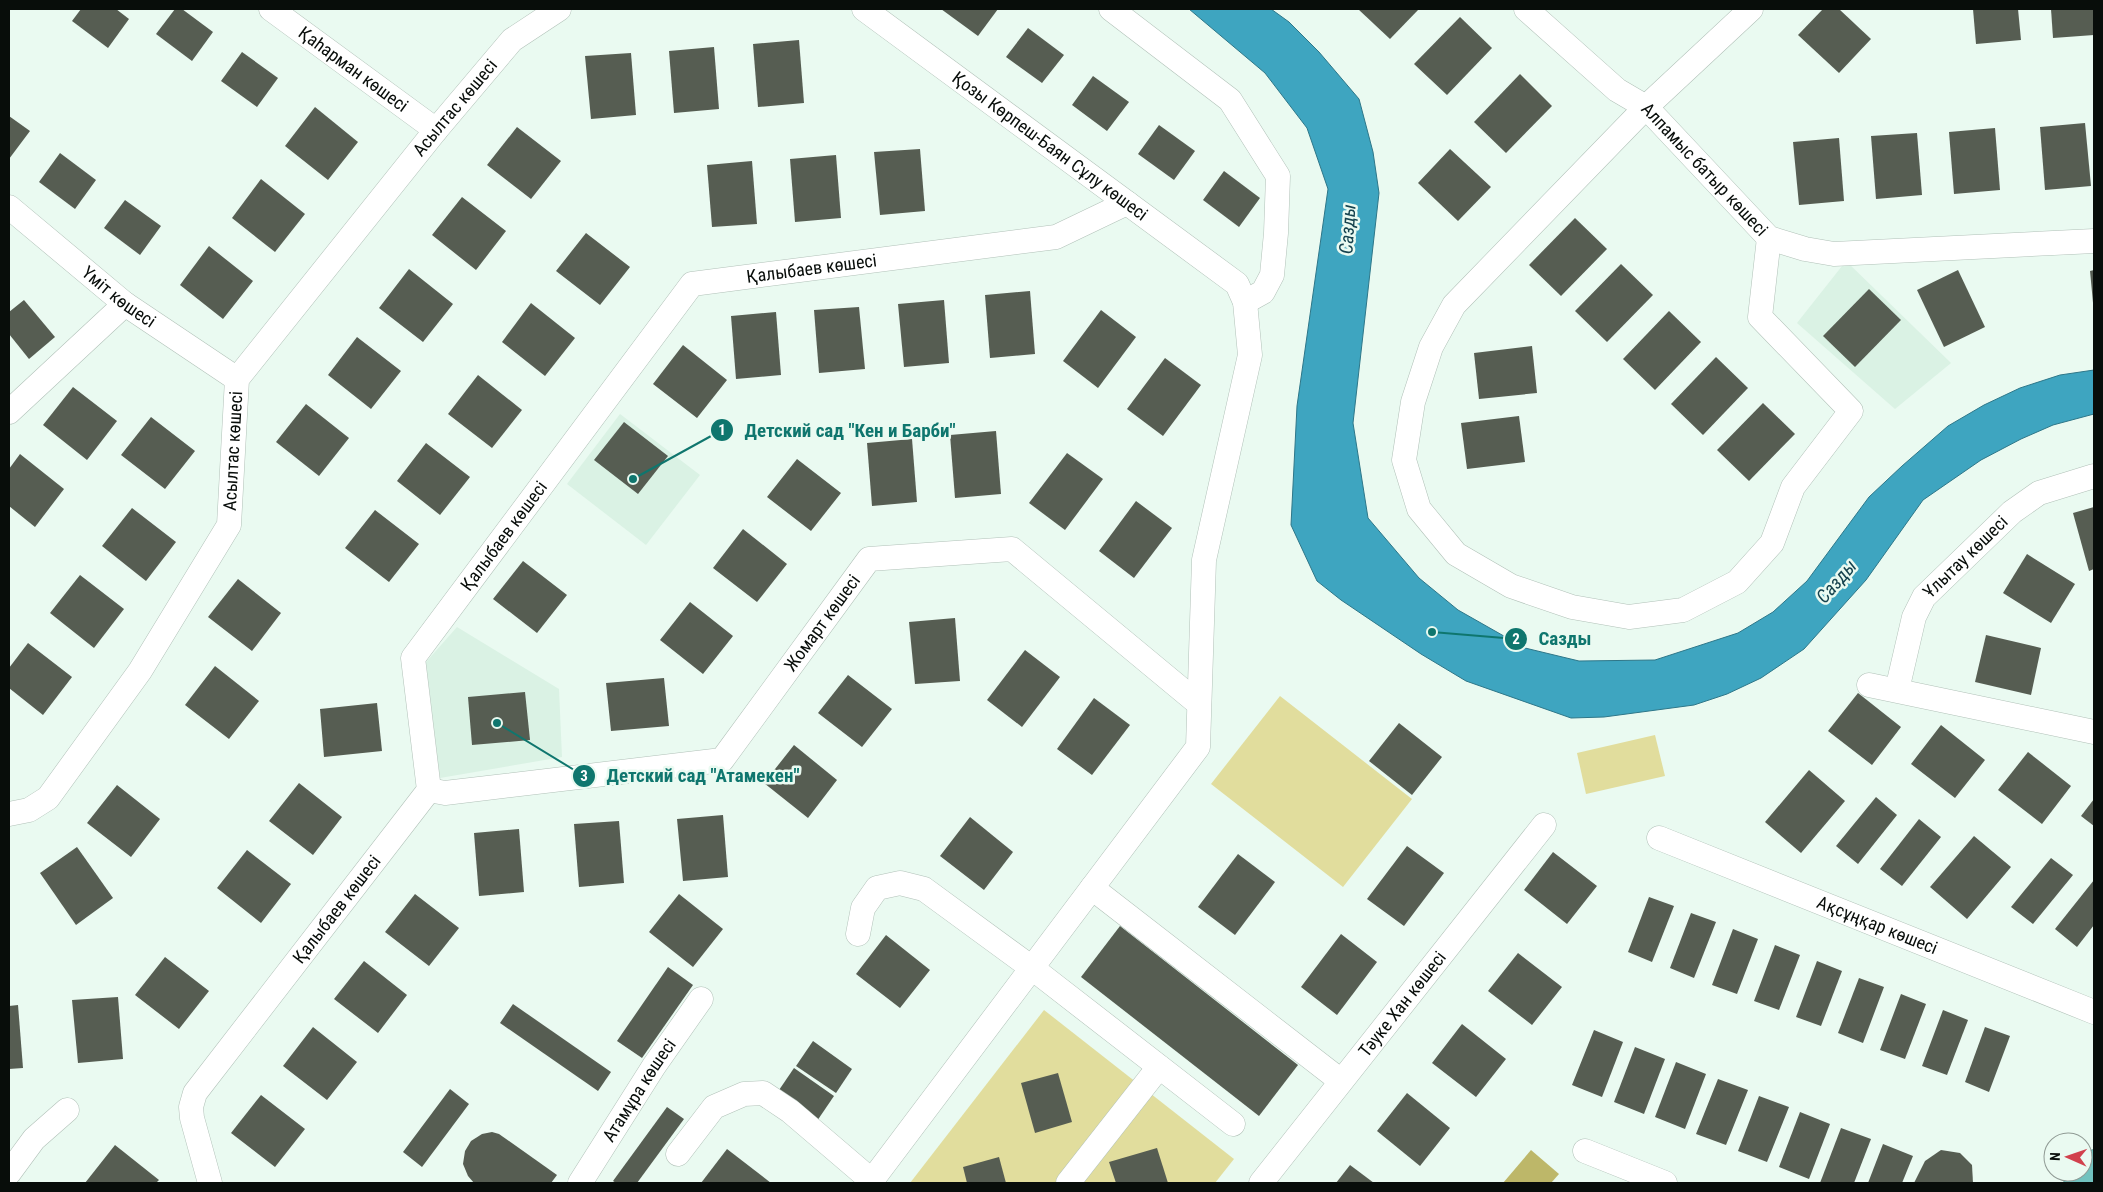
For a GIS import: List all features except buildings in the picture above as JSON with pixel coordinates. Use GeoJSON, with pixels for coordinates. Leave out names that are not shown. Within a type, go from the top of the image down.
{"type":"FeatureCollection","features":[{"type":"Feature","properties":{"kind":"main road"},"geometry":{"type":"LineString","coordinates":[[2078,1183],[2094,1164]]}},
{"type":"Feature","properties":{"kind":"street","name":"Қаһарман көшесі"},"geometry":{"type":"LineString","coordinates":[[271,9],[436,130]]}},
{"type":"Feature","properties":{"kind":"street","name":"Асылтас көшесі"},"geometry":{"type":"LineString","coordinates":[[9,814],[29,810],[48,798],[140,671],[229,524],[237,379],[436,130],[512,40],[559,9]]}},
{"type":"Feature","properties":{"kind":"street","name":"Қозы Көрпеш-Баян Сұлу көшесі"},"geometry":{"type":"LineString","coordinates":[[864,9],[1127,203],[1241,293]]}},
{"type":"Feature","properties":{"kind":"street"},"geometry":{"type":"LineString","coordinates":[[678,1154],[714,1107],[744,1094],[762,1093],[790,1111],[871,1182],[1198,747],[1204,560],[1250,355],[1241,293],[1263,292],[1272,275],[1278,176],[1230,100],[1111,9]]}},
{"type":"Feature","properties":{"kind":"street","name":"Алпамыс батыр көшесі"},"geometry":{"type":"LineString","coordinates":[[1526,9],[1617,90],[1646,107],[1769,238],[1805,249],[1834,254],[2094,241]]}},
{"type":"Feature","properties":{"kind":"street"},"geometry":{"type":"LineString","coordinates":[[1751,9],[1646,107],[1454,305],[1432,347],[1413,402],[1404,460],[1419,510],[1456,554],[1512,586],[1572,607],[1629,617],[1683,610],[1737,582],[1772,544],[1793,487],[1851,411],[1760,317],[1769,238]]}},
{"type":"Feature","properties":{"kind":"street","name":"Қалыбаев көшесі"},"geometry":{"type":"LineString","coordinates":[[210,1183],[192,1118],[191,1107],[195,1093],[429,790],[413,658],[692,284],[1056,238],[1127,203]]}},
{"type":"Feature","properties":{"kind":"street","name":"Үміт көшесі"},"geometry":{"type":"LineString","coordinates":[[9,207],[125,304],[237,379]]}},
{"type":"Feature","properties":{"kind":"street"},"geometry":{"type":"LineString","coordinates":[[9,412],[125,304]]}},
{"type":"Feature","properties":{"kind":"street","name":"Ұлытау көшесі"},"geometry":{"type":"LineString","coordinates":[[1897,690],[1914,617],[1924,597],[2012,512],[2039,493],[2094,476]]}},
{"type":"Feature","properties":{"kind":"street","name":"Жомарт көшесі"},"geometry":{"type":"LineString","coordinates":[[429,790],[445,793],[722,760],[869,559],[1012,549],[1199,704]]}},
{"type":"Feature","properties":{"kind":"street"},"geometry":{"type":"LineString","coordinates":[[1869,685],[2094,732]]}},
{"type":"Feature","properties":{"kind":"street","name":"Тәуке Хан көшесі"},"geometry":{"type":"LineString","coordinates":[[1261,1183],[1544,825]]}},
{"type":"Feature","properties":{"kind":"street","name":"Ақсұңқар көшесі"},"geometry":{"type":"LineString","coordinates":[[1660,838],[2094,1012]]}},
{"type":"Feature","properties":{"kind":"street"},"geometry":{"type":"LineString","coordinates":[[858,934],[863,908],[877,888],[900,883],[924,889],[1032,968],[1233,1124]]}},
{"type":"Feature","properties":{"kind":"street"},"geometry":{"type":"LineString","coordinates":[[1092,888],[1341,1081]]}},
{"type":"Feature","properties":{"kind":"street","name":"Атамұра көшесі"},"geometry":{"type":"LineString","coordinates":[[580,1183],[654,1066],[701,999]]}},
{"type":"Feature","properties":{"kind":"street"},"geometry":{"type":"LineString","coordinates":[[1068,1183],[1159,1067]]}},
{"type":"Feature","properties":{"kind":"street"},"geometry":{"type":"LineString","coordinates":[[9,1173],[34,1139],[67,1110]]}},
{"type":"Feature","properties":{"kind":"street"},"geometry":{"type":"LineString","coordinates":[[1585,1151],[1665,1183]]}},
{"type":"Feature","properties":{"kind":"shaded area"},"geometry":{"type":"Polygon","coordinates":[[[1846,261],[1951,363],[1895,409],[1797,323],[1846,261]]]}},
{"type":"Feature","properties":{"kind":"shaded area"},"geometry":{"type":"Polygon","coordinates":[[[620,414],[700,475],[646,545],[567,484],[620,414]]]}},
{"type":"Feature","properties":{"kind":"shaded area"},"geometry":{"type":"Polygon","coordinates":[[[457,627],[559,689],[562,757],[440,778],[426,662],[457,627]]]}},
{"type":"Feature","properties":{"kind":"shaded area"},"geometry":{"type":"Polygon","coordinates":[[[1280,696],[1412,799],[1343,887],[1211,784],[1280,696]]]}},
{"type":"Feature","properties":{"kind":"shaded area"},"geometry":{"type":"Polygon","coordinates":[[[1655,735],[1665,776],[1586,794],[1577,753],[1655,735]]]}},
{"type":"Feature","properties":{"kind":"shaded area"},"geometry":{"type":"Polygon","coordinates":[[[1044,1010],[1234,1159],[1215,1183],[910,1183],[1044,1010]]]}},
{"type":"Feature","properties":{"kind":"shaded area"},"geometry":{"type":"Polygon","coordinates":[[[1531,1150],[1559,1174],[1551,1183],[1503,1183],[1531,1150]]]}},
{"type":"Feature","properties":{"kind":"water"},"geometry":{"type":"Polygon","coordinates":[[[1189,9],[1271,9],[1289,22],[1319,52],[1359,99],[1373,152],[1379,193],[1353,423],[1368,518],[1419,578],[1458,610],[1525,648],[1579,661],[1655,660],[1738,633],[1773,612],[1807,581],[1869,497],[1948,426],[1984,405],[2020,388],[2060,375],[2094,370],[2094,414],[2053,425],[2021,439],[1981,460],[1923,500],[1866,580],[1804,649],[1761,678],[1727,694],[1694,705],[1604,717],[1571,718],[1466,681],[1421,654],[1341,600],[1317,581],[1291,525],[1297,406],[1328,189],[1307,128],[1265,73],[1189,9]]]}},
{"type":"Feature","properties":{"kind":"place","name":"Детский сад \"Кен и Барби\""},"geometry":{"type":"Point","coordinates":[633,479]}},
{"type":"Feature","properties":{"kind":"place","name":"Сазды"},"geometry":{"type":"Point","coordinates":[1432,632]}},
{"type":"Feature","properties":{"kind":"place","name":"Детский сад \"Атамекен\""},"geometry":{"type":"Point","coordinates":[497,723]}}]}
